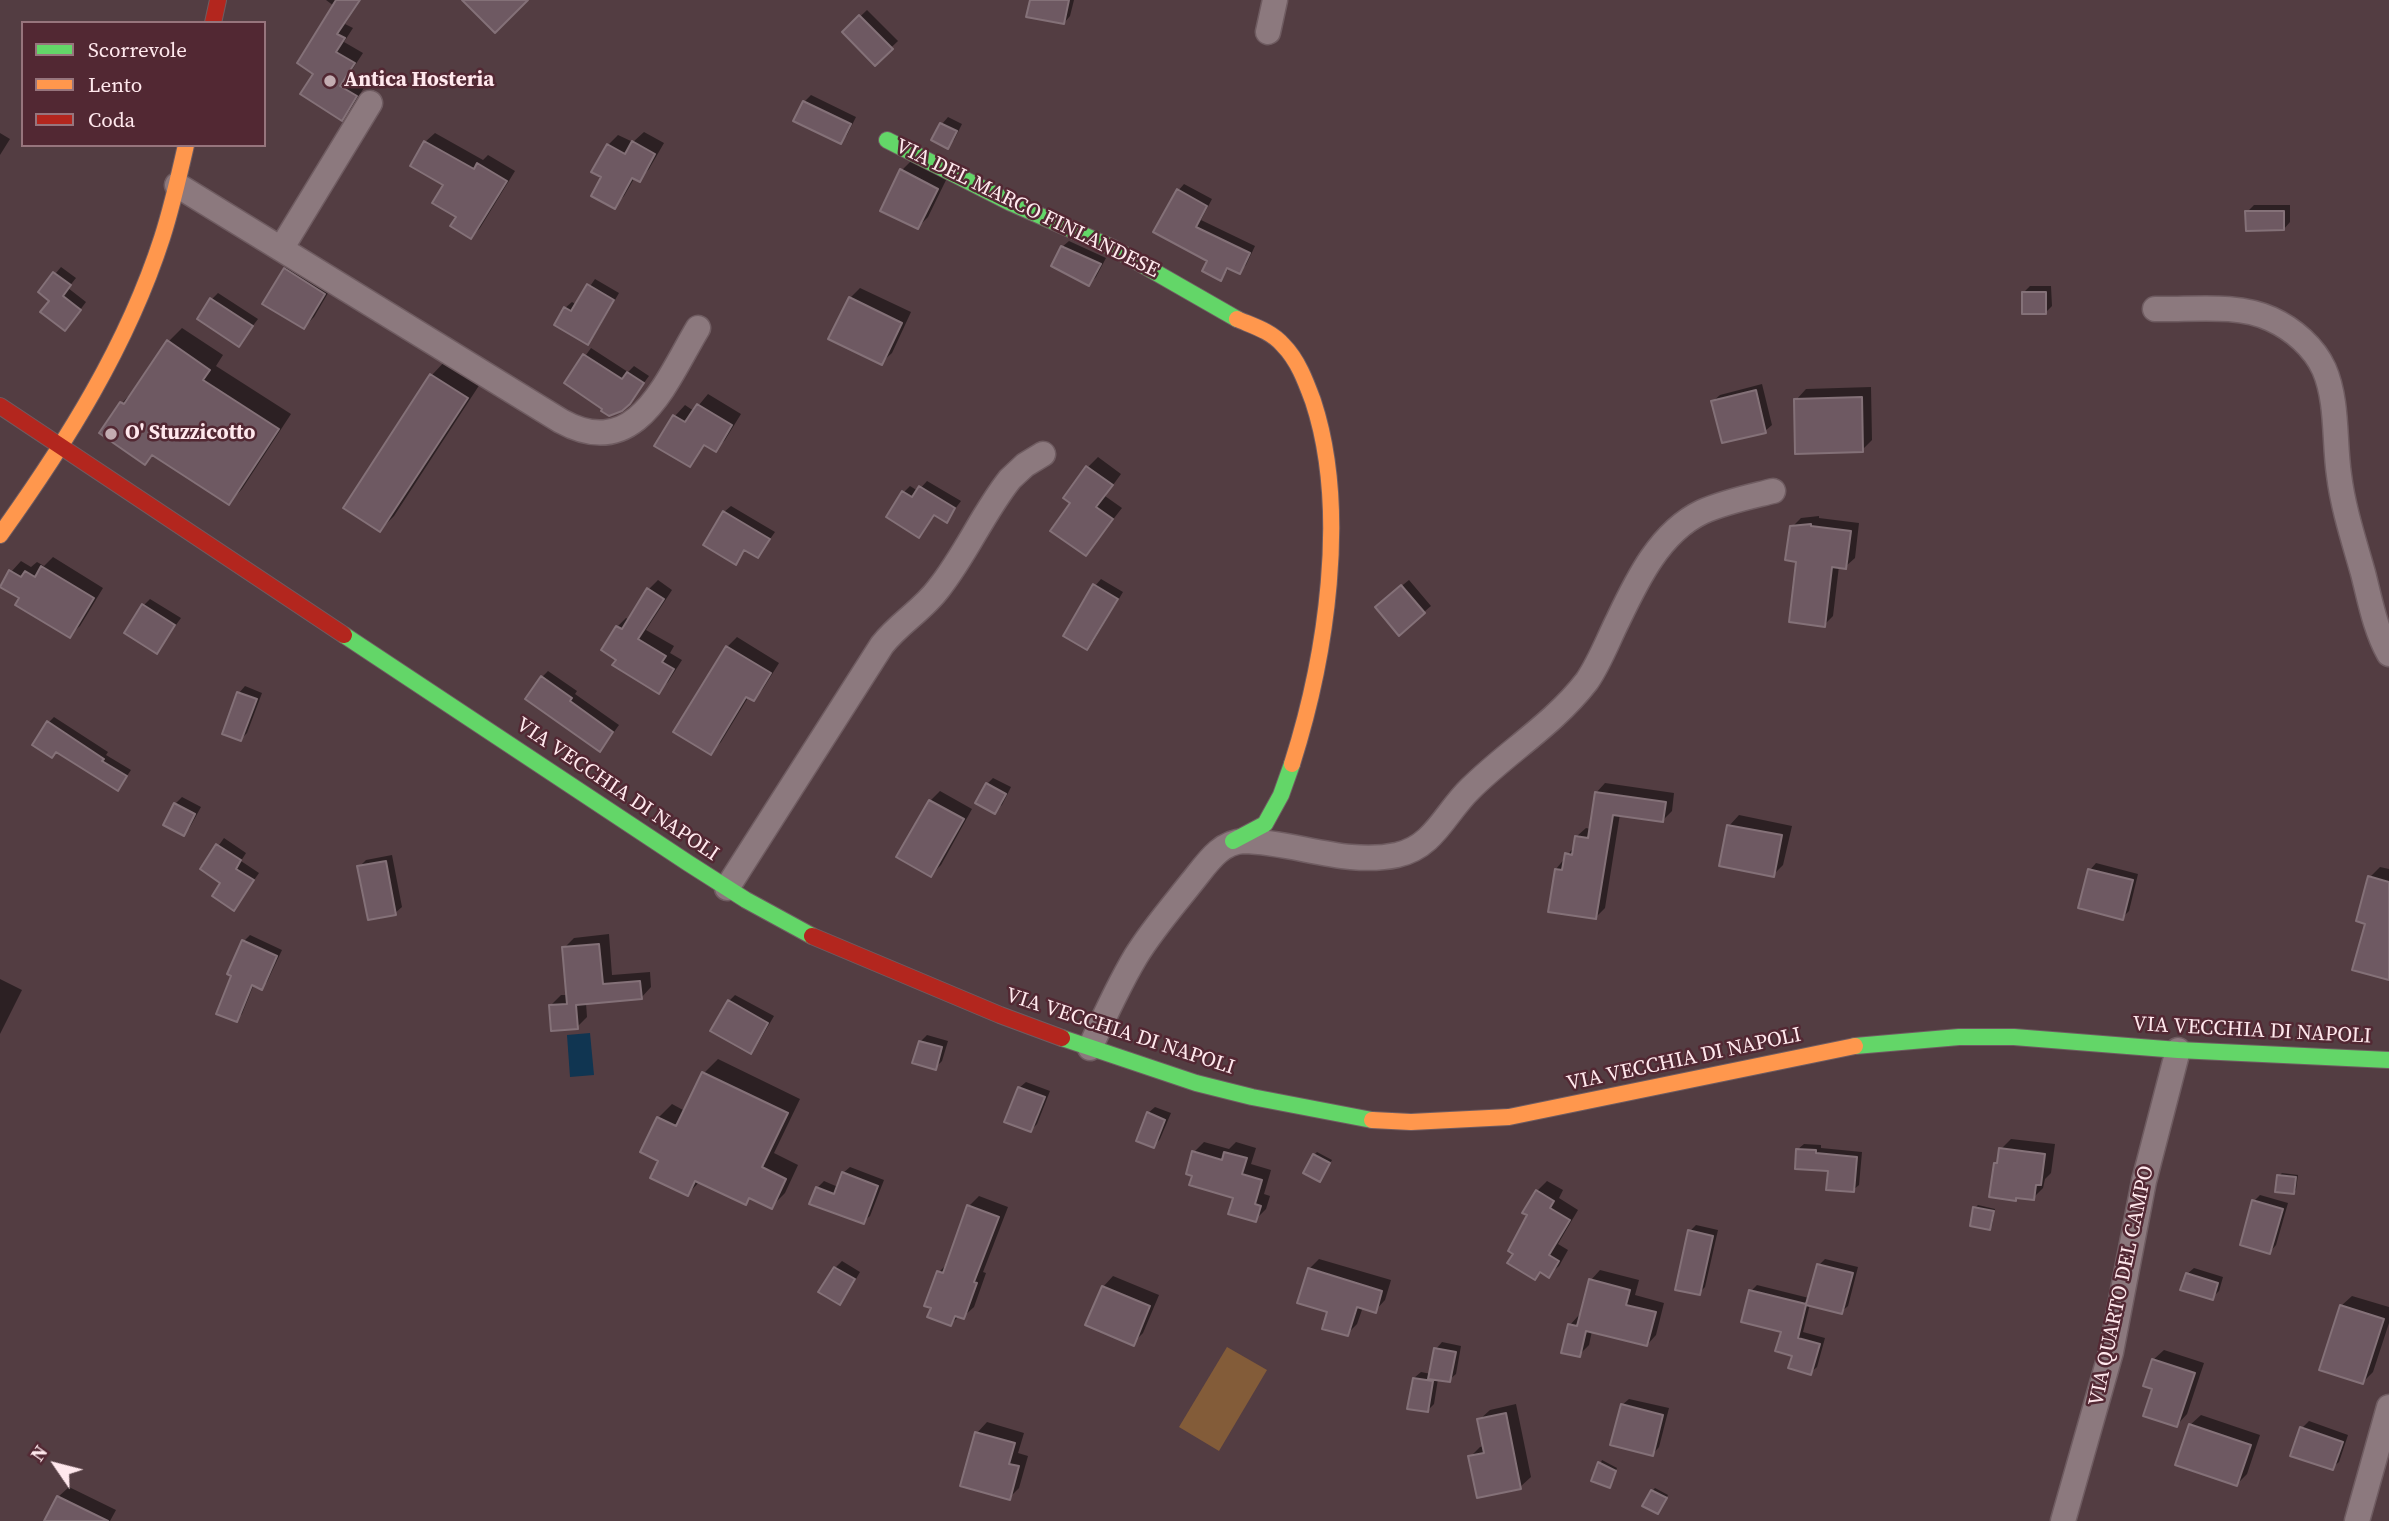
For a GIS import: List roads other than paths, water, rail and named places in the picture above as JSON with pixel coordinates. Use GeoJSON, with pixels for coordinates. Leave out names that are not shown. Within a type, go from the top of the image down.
{"type":"FeatureCollection","features":[{"type":"Feature","properties":{"kind":"street"},"geometry":{"type":"LineString","coordinates":[[213,21],[218,0]]}},
{"type":"Feature","properties":{"kind":"street"},"geometry":{"type":"LineString","coordinates":[[1268,32],[1275,0]]}},
{"type":"Feature","properties":{"kind":"street"},"geometry":{"type":"LineString","coordinates":[[281,249],[370,103]]}},
{"type":"Feature","properties":{"kind":"street","name":"VIA DEL MARCO FINLANDESE"},"geometry":{"type":"LineString","coordinates":[[887,140],[1012,202],[1124,253],[1225,313],[1271,333],[1289,350],[1302,372],[1321,424],[1328,479],[1328,551],[1322,639],[1308,706],[1277,806],[1265,824],[1214,855],[1144,945],[1119,986],[1090,1048]]}},
{"type":"Feature","properties":{"kind":"street"},"geometry":{"type":"LineString","coordinates":[[0,535],[61,446],[96,387],[139,298],[158,251],[186,147]]}},
{"type":"Feature","properties":{"kind":"street"},"geometry":{"type":"LineString","coordinates":[[177,185],[561,421],[590,433],[620,430],[640,417],[653,402],[698,328]]}},
{"type":"Feature","properties":{"kind":"street"},"geometry":{"type":"LineString","coordinates":[[2155,309],[2232,310],[2259,314],[2303,340],[2315,354],[2329,382],[2346,512],[2376,622],[2389,654]]}},
{"type":"Feature","properties":{"kind":"street","name":"VIA VECCHIA DI NAPOLI"},"geometry":{"type":"LineString","coordinates":[[0,406],[727,888],[797,929],[957,999],[1189,1081],[1364,1119],[1411,1122],[1516,1116],[1833,1050],[1894,1041],[1994,1036],[2178,1050],[2389,1060]]}},
{"type":"Feature","properties":{"kind":"street"},"geometry":{"type":"LineString","coordinates":[[727,888],[882,645],[900,624],[940,587],[1010,479],[1025,465],[1043,454]]}},
{"type":"Feature","properties":{"kind":"street"},"geometry":{"type":"LineString","coordinates":[[1233,841],[1258,841],[1364,857],[1390,856],[1416,849],[1434,834],[1476,783],[1548,724],[1579,690],[1598,663],[1646,568],[1674,533],[1693,517],[1710,509],[1773,491]]}},
{"type":"Feature","properties":{"kind":"street","name":"VIA QUARTO DEL CAMPO"},"geometry":{"type":"LineString","coordinates":[[2063,1521],[2106,1369],[2147,1165],[2178,1050]]}},
{"type":"Feature","properties":{"kind":"street"},"geometry":{"type":"LineString","coordinates":[[2357,1521],[2389,1407]]}},
{"type":"Feature","properties":{"kind":"water"},"geometry":{"type":"Polygon","coordinates":[[[590,1033],[594,1075],[570,1077],[567,1035],[590,1033]]]}},
{"type":"Feature","properties":{"kind":"place","name":"Antica Hosteria"},"geometry":{"type":"Point","coordinates":[330,81]}},
{"type":"Feature","properties":{"kind":"place","name":"O' Stuzzicotto"},"geometry":{"type":"Point","coordinates":[111,434]}}]}
